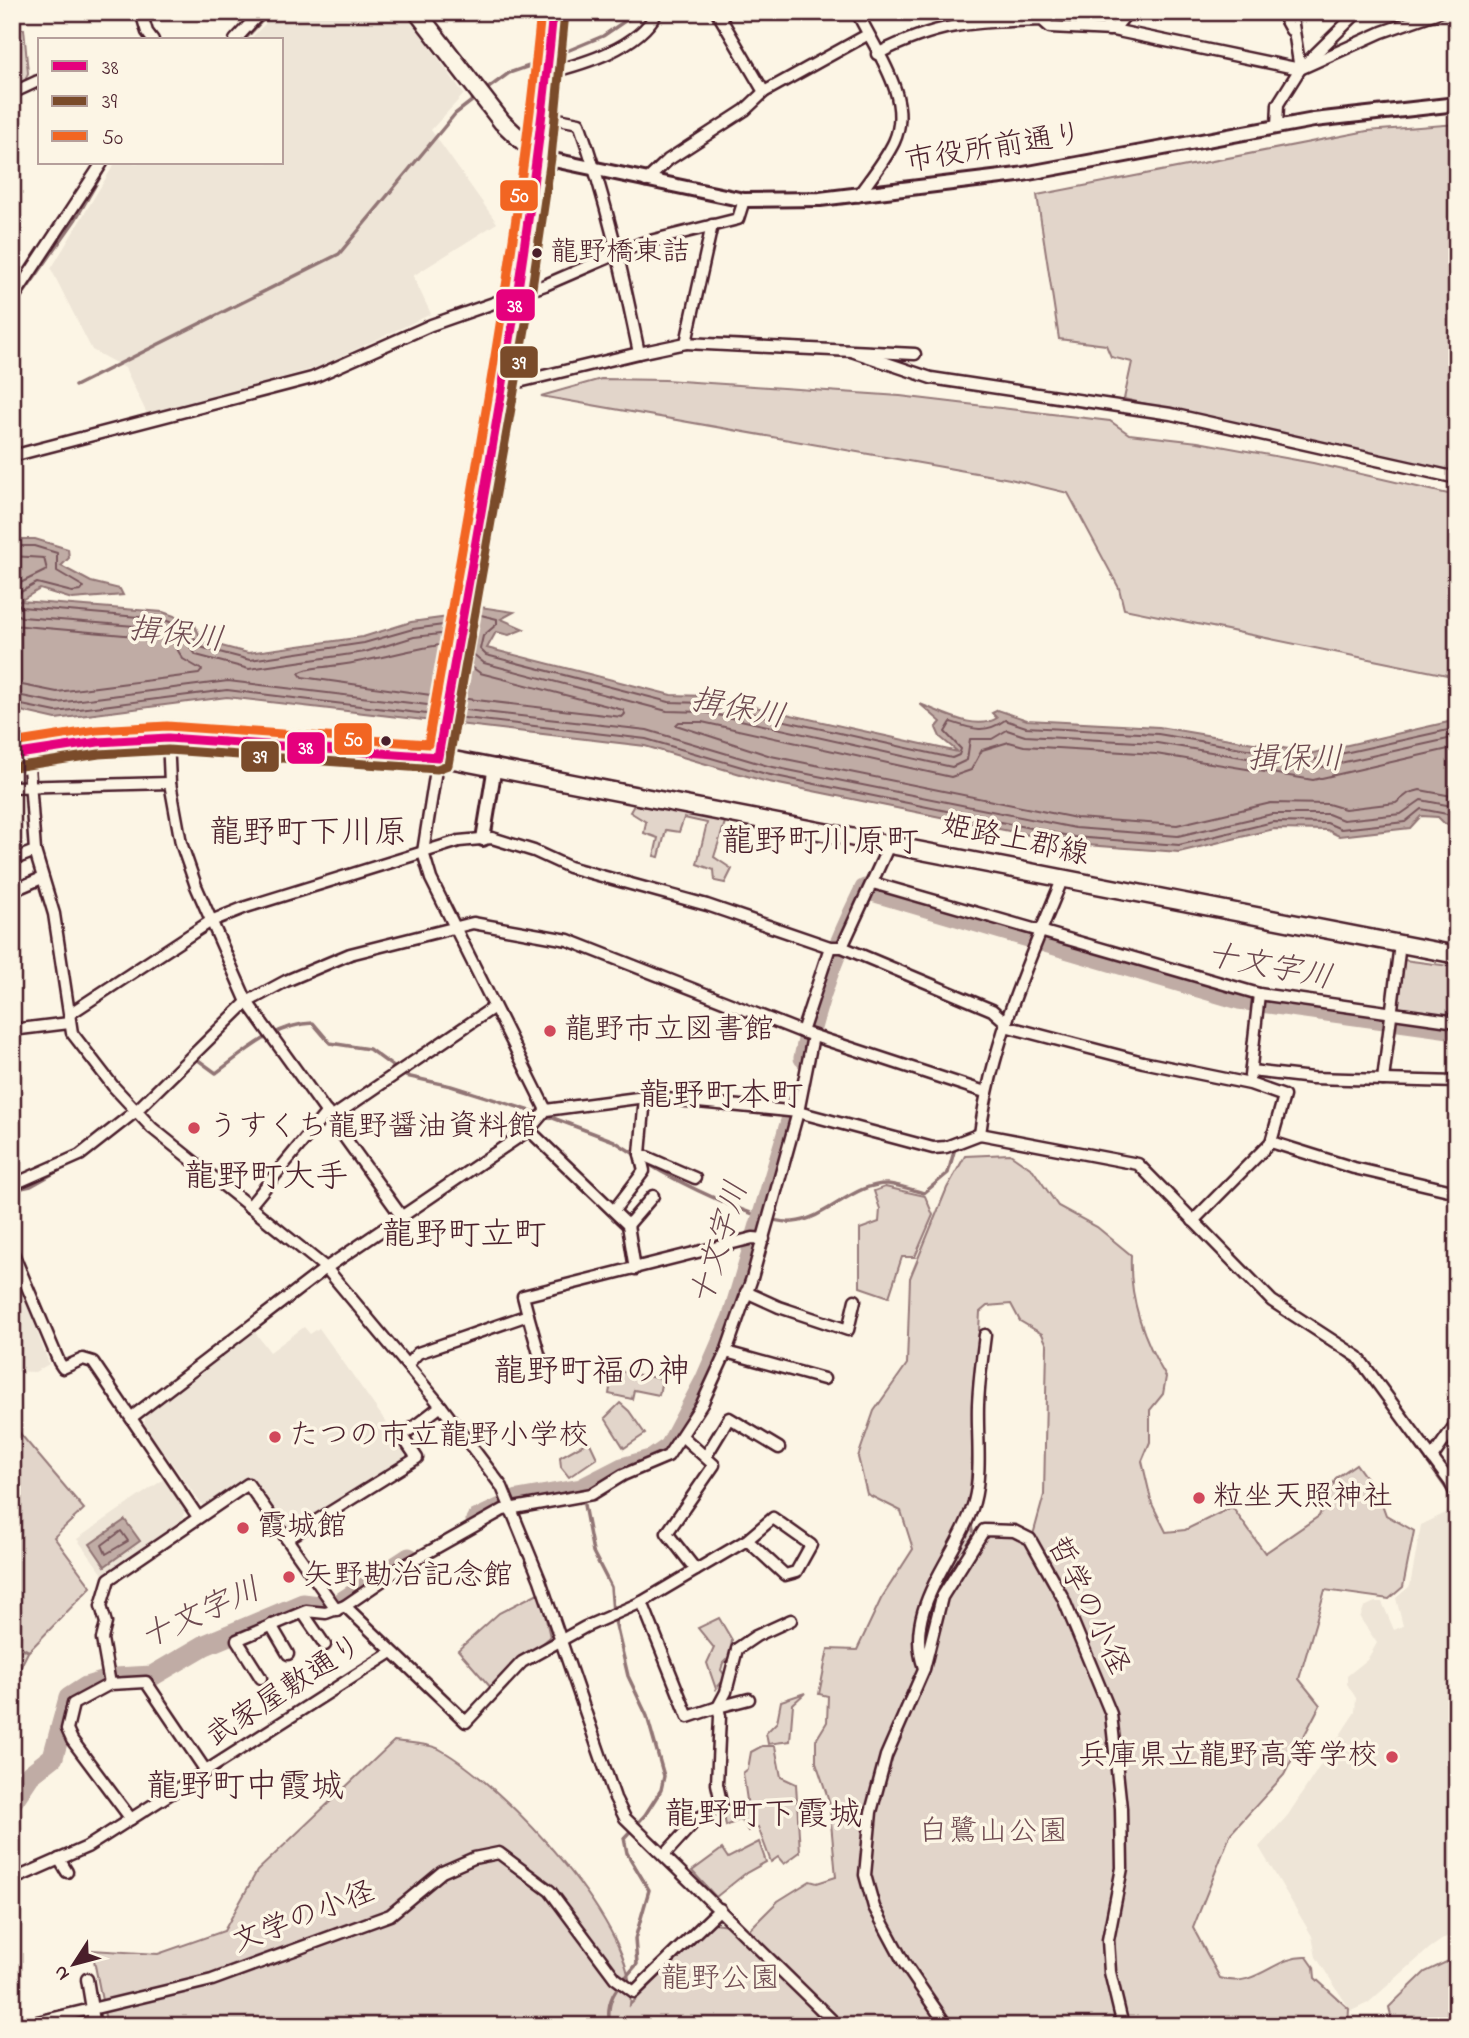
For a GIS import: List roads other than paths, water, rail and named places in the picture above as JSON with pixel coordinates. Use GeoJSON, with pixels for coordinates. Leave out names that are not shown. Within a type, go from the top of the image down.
{"type":"FeatureCollection","features":[{"type":"Feature","properties":{"kind":"highway"},"geometry":{"type":"LineString","coordinates":[[20,753],[97,742],[168,738],[438,757],[540,157],[553,12]]}},
{"type":"Feature","properties":{"kind":"main road"},"geometry":{"type":"LineString","coordinates":[[417,12],[480,94],[540,157]]}},
{"type":"Feature","properties":{"kind":"main road","name":"姫路上郡線"},"geometry":{"type":"LineString","coordinates":[[438,757],[890,842],[1062,880],[1457,955]]}},
{"type":"Feature","properties":{"kind":"street"},"geometry":{"type":"LineString","coordinates":[[141,12],[152,38]]}},
{"type":"Feature","properties":{"kind":"street"},"geometry":{"type":"LineString","coordinates":[[237,38],[261,12]]}},
{"type":"Feature","properties":{"kind":"street"},"geometry":{"type":"LineString","coordinates":[[547,73],[596,61],[647,27],[657,12]]}},
{"type":"Feature","properties":{"kind":"street"},"geometry":{"type":"LineString","coordinates":[[717,12],[764,92]]}},
{"type":"Feature","properties":{"kind":"street"},"geometry":{"type":"LineString","coordinates":[[856,12],[898,97],[901,119],[894,142],[858,197]]}},
{"type":"Feature","properties":{"kind":"street"},"geometry":{"type":"LineString","coordinates":[[1105,12],[1111,30]]}},
{"type":"Feature","properties":{"kind":"street"},"geometry":{"type":"LineString","coordinates":[[1111,30],[1128,12]]}},
{"type":"Feature","properties":{"kind":"street"},"geometry":{"type":"LineString","coordinates":[[1281,12],[1294,36]]}},
{"type":"Feature","properties":{"kind":"street"},"geometry":{"type":"LineString","coordinates":[[1292,12],[1300,69]]}},
{"type":"Feature","properties":{"kind":"street"},"geometry":{"type":"LineString","coordinates":[[1277,127],[1278,104],[1300,69],[1358,12]]}},
{"type":"Feature","properties":{"kind":"street"},"geometry":{"type":"LineString","coordinates":[[877,54],[921,32],[974,17],[1042,20],[1050,27],[1111,30],[1300,69],[1382,32],[1439,12]]}},
{"type":"Feature","properties":{"kind":"street"},"geometry":{"type":"LineString","coordinates":[[646,181],[668,160],[745,110],[764,92],[867,34]]}},
{"type":"Feature","properties":{"kind":"street"},"geometry":{"type":"LineString","coordinates":[[12,93],[38,81]]}},
{"type":"Feature","properties":{"kind":"street","name":"市役所前通り"},"geometry":{"type":"LineString","coordinates":[[540,157],[744,200],[858,197],[1018,175],[1372,112],[1457,104]]}},
{"type":"Feature","properties":{"kind":"street"},"geometry":{"type":"LineString","coordinates":[[543,116],[579,123],[596,170],[618,252],[639,353]]}},
{"type":"Feature","properties":{"kind":"street"},"geometry":{"type":"LineString","coordinates":[[12,300],[101,164]]}},
{"type":"Feature","properties":{"kind":"street"},"geometry":{"type":"LineString","coordinates":[[12,456],[312,378],[431,325],[519,293],[618,252],[738,219],[744,200]]}},
{"type":"Feature","properties":{"kind":"street"},"geometry":{"type":"LineString","coordinates":[[686,343],[712,225]]}},
{"type":"Feature","properties":{"kind":"street"},"geometry":{"type":"LineString","coordinates":[[502,388],[686,343],[915,354]]}},
{"type":"Feature","properties":{"kind":"street"},"geometry":{"type":"LineString","coordinates":[[854,352],[931,378],[1171,414],[1457,478]]}},
{"type":"Feature","properties":{"kind":"street"},"geometry":{"type":"LineString","coordinates":[[168,738],[170,783],[181,843],[211,921],[247,1002],[402,1217]]}},
{"type":"Feature","properties":{"kind":"street"},"geometry":{"type":"LineString","coordinates":[[20,753],[30,788],[34,851],[54,914],[70,1018],[80,1044],[138,1113],[326,1268],[442,1406],[511,1503],[615,1798],[625,1818],[665,1854],[838,2026]]}},
{"type":"Feature","properties":{"kind":"street"},"geometry":{"type":"LineString","coordinates":[[438,757],[423,852],[431,879],[546,1110]]}},
{"type":"Feature","properties":{"kind":"street"},"geometry":{"type":"LineString","coordinates":[[483,839],[495,766]]}},
{"type":"Feature","properties":{"kind":"street"},"geometry":{"type":"LineString","coordinates":[[12,787],[170,783]]}},
{"type":"Feature","properties":{"kind":"street"},"geometry":{"type":"LineString","coordinates":[[12,1030],[70,1018],[211,921],[246,907],[459,841],[492,838],[569,867],[707,905],[830,947],[842,947],[992,1010],[1006,1024],[1143,1062],[1250,1084],[1284,1096],[1271,1142],[1193,1221]]}},
{"type":"Feature","properties":{"kind":"street"},"geometry":{"type":"LineString","coordinates":[[842,947],[890,842]]}},
{"type":"Feature","properties":{"kind":"street"},"geometry":{"type":"LineString","coordinates":[[12,860],[34,851]]}},
{"type":"Feature","properties":{"kind":"street"},"geometry":{"type":"LineString","coordinates":[[12,891],[42,878]]}},
{"type":"Feature","properties":{"kind":"street"},"geometry":{"type":"LineString","coordinates":[[980,1134],[985,1093],[1006,1024],[1062,880]]}},
{"type":"Feature","properties":{"kind":"street"},"geometry":{"type":"LineString","coordinates":[[873,883],[1259,994],[1457,1022]]}},
{"type":"Feature","properties":{"kind":"street"},"geometry":{"type":"LineString","coordinates":[[12,1185],[80,1155],[138,1113],[247,1002],[286,981],[350,954],[473,923],[568,940],[802,1032],[985,1093]]}},
{"type":"Feature","properties":{"kind":"street"},"geometry":{"type":"LineString","coordinates":[[1383,1080],[1400,944]]}},
{"type":"Feature","properties":{"kind":"street"},"geometry":{"type":"LineString","coordinates":[[802,1032],[830,947]]}},
{"type":"Feature","properties":{"kind":"street"},"geometry":{"type":"LineString","coordinates":[[1250,1084],[1259,994]]}},
{"type":"Feature","properties":{"kind":"street"},"geometry":{"type":"LineString","coordinates":[[249,1207],[329,1115],[494,1007]]}},
{"type":"Feature","properties":{"kind":"street"},"geometry":{"type":"LineString","coordinates":[[261,1678],[237,1640],[303,1613],[341,1608],[401,1567],[511,1503],[592,1494],[623,1475],[668,1456],[683,1437],[726,1352],[764,1239],[798,1112],[813,1036]]}},
{"type":"Feature","properties":{"kind":"street"},"geometry":{"type":"LineString","coordinates":[[1251,1071],[1457,1082]]}},
{"type":"Feature","properties":{"kind":"street"},"geometry":{"type":"LineString","coordinates":[[615,1209],[644,1171],[640,1154],[645,1097]]}},
{"type":"Feature","properties":{"kind":"street"},"geometry":{"type":"LineString","coordinates":[[132,1417],[326,1268],[530,1130],[546,1110],[645,1097],[798,1112],[933,1148],[946,1147],[980,1134],[1138,1164],[1272,1301],[1358,1357],[1432,1458],[1457,1497]]}},
{"type":"Feature","properties":{"kind":"street"},"geometry":{"type":"LineString","coordinates":[[530,1130],[615,1209],[628,1225],[635,1269]]}},
{"type":"Feature","properties":{"kind":"street"},"geometry":{"type":"LineString","coordinates":[[1271,1142],[1354,1168],[1457,1192]]}},
{"type":"Feature","properties":{"kind":"street"},"geometry":{"type":"LineString","coordinates":[[640,1154],[695,1178]]}},
{"type":"Feature","properties":{"kind":"street"},"geometry":{"type":"LineString","coordinates":[[628,1225],[653,1195]]}},
{"type":"Feature","properties":{"kind":"street"},"geometry":{"type":"LineString","coordinates":[[545,1374],[523,1296],[753,1238],[764,1239]]}},
{"type":"Feature","properties":{"kind":"street"},"geometry":{"type":"LineString","coordinates":[[12,1251],[39,1320],[63,1368],[83,1359],[93,1362],[198,1517]]}},
{"type":"Feature","properties":{"kind":"street"},"geometry":{"type":"LineString","coordinates":[[746,1292],[779,1307],[848,1329],[855,1300]]}},
{"type":"Feature","properties":{"kind":"street"},"geometry":{"type":"LineString","coordinates":[[407,1365],[418,1353],[528,1315]]}},
{"type":"Feature","properties":{"kind":"street"},"geometry":{"type":"LineString","coordinates":[[924,1669],[919,1655],[920,1630],[929,1592],[968,1523],[975,1498],[978,1403],[985,1335]]}},
{"type":"Feature","properties":{"kind":"street"},"geometry":{"type":"LineString","coordinates":[[726,1352],[824,1379]]}},
{"type":"Feature","properties":{"kind":"street"},"geometry":{"type":"LineString","coordinates":[[287,1539],[417,1458],[402,1436],[442,1406]]}},
{"type":"Feature","properties":{"kind":"street"},"geometry":{"type":"LineString","coordinates":[[706,1456],[729,1418],[779,1448]]}},
{"type":"Feature","properties":{"kind":"street"},"geometry":{"type":"LineString","coordinates":[[1432,1458],[1457,1422]]}},
{"type":"Feature","properties":{"kind":"street"},"geometry":{"type":"LineString","coordinates":[[683,1437],[714,1465],[667,1533],[696,1570]]}},
{"type":"Feature","properties":{"kind":"street"},"geometry":{"type":"LineString","coordinates":[[110,1684],[102,1639],[106,1623],[101,1606],[108,1579],[248,1484],[328,1598],[392,1652],[466,1722],[523,1662],[559,1640],[642,1602],[747,1540],[773,1518],[811,1545],[796,1572],[785,1575],[747,1540]]}},
{"type":"Feature","properties":{"kind":"street","name":"哲学の小径"},"geometry":{"type":"LineString","coordinates":[[947,2026],[904,1963],[874,1907],[865,1875],[871,1812],[886,1756],[924,1669],[942,1597],[984,1530],[1014,1531],[1030,1539],[1063,1598],[1111,1714],[1116,1738],[1122,1868],[1108,1941],[1110,1972],[1123,2026]]}},
{"type":"Feature","properties":{"kind":"street"},"geometry":{"type":"LineString","coordinates":[[642,1602],[688,1717],[749,1699]]}},
{"type":"Feature","properties":{"kind":"street"},"geometry":{"type":"LineString","coordinates":[[303,1613],[326,1645]]}},
{"type":"Feature","properties":{"kind":"street"},"geometry":{"type":"LineString","coordinates":[[665,1854],[698,1818],[722,1807],[717,1784],[718,1707],[726,1692],[737,1649],[756,1636],[791,1620]]}},
{"type":"Feature","properties":{"kind":"street"},"geometry":{"type":"LineString","coordinates":[[271,1625],[288,1654]]}},
{"type":"Feature","properties":{"kind":"street","name":"武家屋敷通り"},"geometry":{"type":"LineString","coordinates":[[12,1880],[87,1847],[392,1652]]}},
{"type":"Feature","properties":{"kind":"street"},"geometry":{"type":"LineString","coordinates":[[131,1819],[72,1740],[67,1729],[73,1704],[110,1684],[146,1682],[206,1771]]}},
{"type":"Feature","properties":{"kind":"street","name":"文学の小径"},"geometry":{"type":"LineString","coordinates":[[12,2023],[29,2024],[212,1980],[390,1915],[442,1871],[474,1857],[499,1853],[550,1891],[615,1978],[634,1992],[720,1909]]}},
{"type":"Feature","properties":{"kind":"street"},"geometry":{"type":"LineString","coordinates":[[60,1859],[67,1872]]}},
{"type":"Feature","properties":{"kind":"street"},"geometry":{"type":"LineString","coordinates":[[86,1979],[94,2021]]}},
{"type":"Feature","properties":{"kind":"water","name":"揖保川"},"geometry":{"type":"Polygon","coordinates":[[[12,539],[35,539],[68,549],[69,558],[61,566],[91,582],[120,589],[123,595],[72,599],[40,589],[20,601],[163,612],[194,623],[202,641],[248,653],[363,637],[411,622],[471,614],[474,606],[514,612],[501,619],[524,629],[509,635],[496,632],[487,648],[671,695],[706,696],[958,752],[940,737],[936,728],[941,722],[920,704],[969,722],[989,722],[997,718],[992,713],[998,710],[1027,720],[1159,727],[1313,753],[1457,720],[1457,822],[1445,824],[1438,817],[1421,816],[1410,828],[1339,836],[1327,830],[1274,829],[1179,852],[1073,844],[764,781],[645,746],[227,697],[56,719],[12,709],[12,539]]]}},
{"type":"Feature","properties":{"kind":"water"},"geometry":{"type":"Polygon","coordinates":[[[125,1520],[140,1541],[105,1566],[90,1544],[125,1520]]]}},
{"type":"Feature","properties":{"kind":"waterway"},"geometry":{"type":"LineString","coordinates":[[246,38],[270,12]]}},
{"type":"Feature","properties":{"kind":"waterway"},"geometry":{"type":"LineString","coordinates":[[555,56],[603,36],[638,12]]}},
{"type":"Feature","properties":{"kind":"waterway"},"geometry":{"type":"LineString","coordinates":[[483,92],[509,73],[541,62]]}},
{"type":"Feature","properties":{"kind":"waterway"},"geometry":{"type":"LineString","coordinates":[[75,386],[339,254],[455,114],[477,97]]}},
{"type":"Feature","properties":{"kind":"waterway"},"geometry":{"type":"LineString","coordinates":[[12,310],[75,220],[107,164]]}},
{"type":"Feature","properties":{"kind":"waterway","name":"十文字川"},"geometry":{"type":"LineString","coordinates":[[804,1058],[829,971],[865,889],[1239,999],[1457,1029]]}},
{"type":"Feature","properties":{"kind":"waterway"},"geometry":{"type":"LineString","coordinates":[[194,1057],[216,1073],[273,1034],[286,1028],[313,1023],[330,1043],[369,1049],[406,1076],[451,1086],[553,1118],[614,1141],[639,1157]]}},
{"type":"Feature","properties":{"kind":"waterway","name":"十文字川"},"geometry":{"type":"LineString","coordinates":[[476,1520],[518,1500],[581,1489],[622,1468],[653,1459],[670,1447],[705,1381],[732,1319],[796,1104]]}},
{"type":"Feature","properties":{"kind":"waterway"},"geometry":{"type":"LineString","coordinates":[[645,1162],[696,1190],[740,1209],[779,1221],[793,1222],[817,1215],[875,1185],[888,1184],[924,1193],[948,1173],[955,1148]]}},
{"type":"Feature","properties":{"kind":"waterway"},"geometry":{"type":"LineString","coordinates":[[12,1190],[31,1186],[72,1163]]}},
{"type":"Feature","properties":{"kind":"waterway"},"geometry":{"type":"LineString","coordinates":[[1343,1353],[1363,1371]]}},
{"type":"Feature","properties":{"kind":"waterway"},"geometry":{"type":"LineString","coordinates":[[1388,1406],[1451,1495],[1457,1509]]}},
{"type":"Feature","properties":{"kind":"waterway"},"geometry":{"type":"LineString","coordinates":[[581,1489],[593,1552],[611,1587],[613,1612],[628,1676],[647,1716],[664,1776],[661,1790],[645,1815],[624,1838],[627,1853],[649,1890],[635,1939],[637,1964],[611,1999],[610,2025]]}},
{"type":"Feature","properties":{"kind":"waterway","name":"十文字川"},"geometry":{"type":"LineString","coordinates":[[12,1802],[30,1775],[53,1757],[69,1698],[86,1687],[115,1678],[152,1676],[205,1645],[303,1604],[327,1607],[339,1604],[409,1558]]}},
{"type":"Feature","properties":{"kind":"place","name":"龍野橋東詰"},"geometry":{"type":"Point","coordinates":[537,253]}},
{"type":"Feature","properties":{"kind":"place","name":"龍野市立図書館"},"geometry":{"type":"Point","coordinates":[550,1031]}},
{"type":"Feature","properties":{"kind":"place","name":"うすくち龍野醤油資料館"},"geometry":{"type":"Point","coordinates":[194,1128]}},
{"type":"Feature","properties":{"kind":"place","name":"たつの市立龍野小学校"},"geometry":{"type":"Point","coordinates":[275,1437]}},
{"type":"Feature","properties":{"kind":"place","name":"粒坐天照神社"},"geometry":{"type":"Point","coordinates":[1199,1498]}},
{"type":"Feature","properties":{"kind":"place","name":"霞城館"},"geometry":{"type":"Point","coordinates":[243,1528]}},
{"type":"Feature","properties":{"kind":"place","name":"矢野勘治記念館"},"geometry":{"type":"Point","coordinates":[289,1577]}},
{"type":"Feature","properties":{"kind":"place","name":"兵庫県立龍野高等学校"},"geometry":{"type":"Point","coordinates":[1392,1757]}},
{"type":"Feature","properties":{"kind":"district","name":"龍野町下川原"},"geometry":{"type":"Point","coordinates":[308,834]}},
{"type":"Feature","properties":{"kind":"district","name":"龍野町川原町"},"geometry":{"type":"Point","coordinates":[820,843]}},
{"type":"Feature","properties":{"kind":"district","name":"龍野町本町"},"geometry":{"type":"Point","coordinates":[721,1097]}},
{"type":"Feature","properties":{"kind":"district","name":"龍野町大手"},"geometry":{"type":"Point","coordinates":[266,1178]}},
{"type":"Feature","properties":{"kind":"district","name":"龍野町立町"},"geometry":{"type":"Point","coordinates":[464,1236]}},
{"type":"Feature","properties":{"kind":"district","name":"龍野町福の神"},"geometry":{"type":"Point","coordinates":[592,1373]}},
{"type":"Feature","properties":{"kind":"district","name":"龍野町中霞城"},"geometry":{"type":"Point","coordinates":[245,1788]}},
{"type":"Feature","properties":{"kind":"district","name":"龍野町下霞城"},"geometry":{"type":"Point","coordinates":[763,1816]}},
{"type":"Feature","properties":{"kind":"park label","name":"白鷺山公園"},"geometry":{"type":"Point","coordinates":[993,1833]}},
{"type":"Feature","properties":{"kind":"park label","name":"龍野公園"},"geometry":{"type":"Point","coordinates":[720,1980]}}]}
